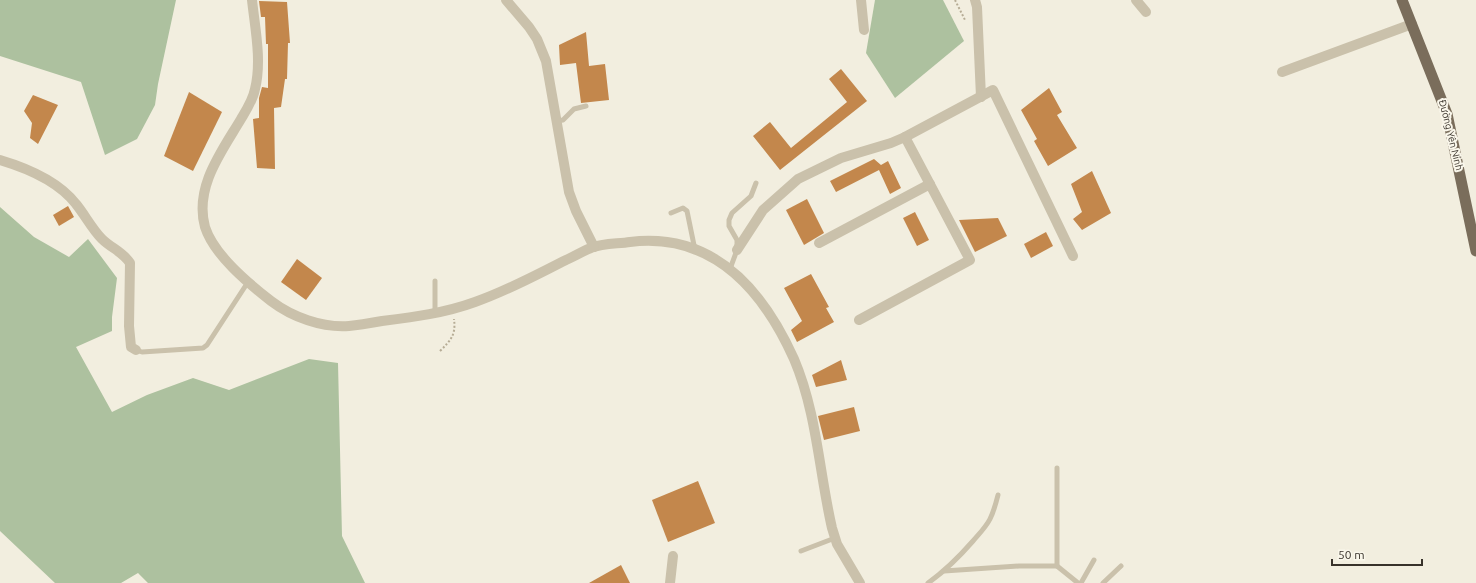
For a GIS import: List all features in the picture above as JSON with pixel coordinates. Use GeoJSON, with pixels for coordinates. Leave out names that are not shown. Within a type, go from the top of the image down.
{"type":"FeatureCollection","features":[{"type":"Feature","properties":{"kind":"main road","name":"Đường Yên Ninh"},"geometry":{"type":"LineString","coordinates":[[1402,0],[1448,114],[1476,251]]}},
{"type":"Feature","properties":{"kind":"street"},"geometry":{"type":"LineString","coordinates":[[252,0],[258,61],[256,88],[251,102],[213,167],[206,184],[203,199],[203,214],[209,237],[215,248],[248,282],[276,305],[287,311],[310,321],[347,326],[435,314],[452,310],[496,294],[594,246],[640,241],[656,241],[695,250],[714,258],[730,269],[756,295],[770,315],[794,361],[804,387],[811,412],[829,518],[835,538],[860,583]]}},
{"type":"Feature","properties":{"kind":"street"},"geometry":{"type":"LineString","coordinates":[[506,0],[529,27],[542,48],[550,75],[568,192],[594,246]]}},
{"type":"Feature","properties":{"kind":"street"},"geometry":{"type":"LineString","coordinates":[[861,0],[864,30]]}},
{"type":"Feature","properties":{"kind":"street"},"geometry":{"type":"LineString","coordinates":[[975,0],[977,7],[981,96]]}},
{"type":"Feature","properties":{"kind":"street"},"geometry":{"type":"LineString","coordinates":[[1136,0],[1146,12]]}},
{"type":"Feature","properties":{"kind":"street"},"geometry":{"type":"LineString","coordinates":[[1282,72],[1412,24]]}},
{"type":"Feature","properties":{"kind":"street"},"geometry":{"type":"LineString","coordinates":[[737,250],[762,210],[798,179],[841,158],[891,143],[905,137],[993,90],[1073,256]]}},
{"type":"Feature","properties":{"kind":"street"},"geometry":{"type":"LineString","coordinates":[[859,320],[970,260],[905,137]]}},
{"type":"Feature","properties":{"kind":"street"},"geometry":{"type":"LineString","coordinates":[[0,160],[21,166],[50,182],[76,203],[102,240],[125,256],[130,262],[129,326],[131,347],[136,350]]}},
{"type":"Feature","properties":{"kind":"street"},"geometry":{"type":"LineString","coordinates":[[819,243],[930,184]]}},
{"type":"Feature","properties":{"kind":"street"},"geometry":{"type":"LineString","coordinates":[[670,583],[673,556]]}},
{"type":"Feature","properties":{"kind":"lane"},"geometry":{"type":"LineString","coordinates":[[556,121],[563,120],[574,109],[586,106]]}},
{"type":"Feature","properties":{"kind":"lane"},"geometry":{"type":"LineString","coordinates":[[730,269],[737,250],[736,240],[729,226],[729,220],[732,213],[751,196],[756,183]]}},
{"type":"Feature","properties":{"kind":"lane"},"geometry":{"type":"LineString","coordinates":[[671,212],[683,208],[687,211],[695,250]]}},
{"type":"Feature","properties":{"kind":"lane"},"geometry":{"type":"LineString","coordinates":[[435,281],[435,314]]}},
{"type":"Feature","properties":{"kind":"lane"},"geometry":{"type":"LineString","coordinates":[[136,350],[142,352],[203,348],[207,345],[248,282]]}},
{"type":"Feature","properties":{"kind":"lane"},"geometry":{"type":"LineString","coordinates":[[1057,468],[1057,566]]}},
{"type":"Feature","properties":{"kind":"lane"},"geometry":{"type":"LineString","coordinates":[[928,583],[957,560],[989,521],[994,512],[998,495]]}},
{"type":"Feature","properties":{"kind":"lane"},"geometry":{"type":"LineString","coordinates":[[801,551],[835,538]]}},
{"type":"Feature","properties":{"kind":"lane"},"geometry":{"type":"LineString","coordinates":[[1081,583],[1094,560]]}},
{"type":"Feature","properties":{"kind":"lane"},"geometry":{"type":"LineString","coordinates":[[944,571],[1019,566],[1057,566],[1078,583]]}},
{"type":"Feature","properties":{"kind":"lane"},"geometry":{"type":"LineString","coordinates":[[1103,583],[1121,566]]}},
{"type":"Feature","properties":{"kind":"path"},"geometry":{"type":"LineString","coordinates":[[954,0],[965,20]]}},
{"type":"Feature","properties":{"kind":"path"},"geometry":{"type":"LineString","coordinates":[[440,351],[452,339],[454,334],[455,320],[452,310]]}},
{"type":"Feature","properties":{"kind":"green space"},"geometry":{"type":"Polygon","coordinates":[[[0,0],[176,0],[155,105],[137,139],[105,155],[81,82],[0,56],[0,0]]]}},
{"type":"Feature","properties":{"kind":"green space"},"geometry":{"type":"Polygon","coordinates":[[[875,0],[943,0],[964,41],[895,98],[866,53],[875,0]]]}},
{"type":"Feature","properties":{"kind":"green space"},"geometry":{"type":"Polygon","coordinates":[[[0,207],[34,237],[69,257],[88,239],[117,278],[112,317],[112,331],[76,347],[112,412],[147,395],[193,378],[229,390],[309,359],[338,363],[342,536],[365,583],[148,583],[138,573],[121,583],[55,583],[0,531],[0,207]]]}},
{"type":"Feature","properties":{"kind":"building"},"geometry":{"type":"Polygon","coordinates":[[[259,1],[287,2],[290,43],[288,43],[287,79],[285,79],[281,107],[274,108],[275,169],[257,168],[253,119],[259,118],[259,98],[262,87],[268,88],[268,44],[266,44],[265,17],[261,17],[259,1]]]}},
{"type":"Feature","properties":{"kind":"building"},"geometry":{"type":"Polygon","coordinates":[[[586,32],[589,66],[605,64],[609,100],[581,103],[576,63],[560,65],[559,45],[586,32]]]}},
{"type":"Feature","properties":{"kind":"building"},"geometry":{"type":"Polygon","coordinates":[[[841,69],[867,101],[780,170],[753,136],[770,122],[791,148],[847,102],[829,79],[841,69]]]}},
{"type":"Feature","properties":{"kind":"building"},"geometry":{"type":"Polygon","coordinates":[[[1049,88],[1062,112],[1057,115],[1077,148],[1048,166],[1034,141],[1037,139],[1021,110],[1049,88]]]}},
{"type":"Feature","properties":{"kind":"building"},"geometry":{"type":"Polygon","coordinates":[[[189,92],[222,112],[193,171],[164,156],[189,92]]]}},
{"type":"Feature","properties":{"kind":"building"},"geometry":{"type":"Polygon","coordinates":[[[33,95],[58,105],[38,144],[30,138],[32,123],[24,111],[33,95]]]}},
{"type":"Feature","properties":{"kind":"building"},"geometry":{"type":"Polygon","coordinates":[[[874,159],[881,165],[888,161],[901,188],[890,194],[879,170],[836,192],[830,181],[874,159]]]}},
{"type":"Feature","properties":{"kind":"building"},"geometry":{"type":"Polygon","coordinates":[[[1092,171],[1111,213],[1082,230],[1073,219],[1082,212],[1071,184],[1092,171]]]}},
{"type":"Feature","properties":{"kind":"building"},"geometry":{"type":"Polygon","coordinates":[[[807,199],[824,233],[804,245],[786,210],[807,199]]]}},
{"type":"Feature","properties":{"kind":"building"},"geometry":{"type":"Polygon","coordinates":[[[68,206],[74,217],[59,226],[53,215],[68,206]]]}},
{"type":"Feature","properties":{"kind":"building"},"geometry":{"type":"Polygon","coordinates":[[[915,212],[929,240],[917,246],[903,218],[915,212]]]}},
{"type":"Feature","properties":{"kind":"building"},"geometry":{"type":"Polygon","coordinates":[[[998,218],[1007,236],[975,252],[959,220],[998,218]]]}},
{"type":"Feature","properties":{"kind":"building"},"geometry":{"type":"Polygon","coordinates":[[[1046,232],[1053,246],[1031,258],[1024,244],[1046,232]]]}},
{"type":"Feature","properties":{"kind":"building"},"geometry":{"type":"Polygon","coordinates":[[[297,259],[322,278],[306,300],[281,282],[297,259]]]}},
{"type":"Feature","properties":{"kind":"building"},"geometry":{"type":"Polygon","coordinates":[[[811,274],[829,307],[826,308],[834,322],[797,342],[791,330],[802,321],[784,288],[811,274]]]}},
{"type":"Feature","properties":{"kind":"building"},"geometry":{"type":"Polygon","coordinates":[[[841,360],[847,380],[816,387],[812,375],[841,360]]]}},
{"type":"Feature","properties":{"kind":"building"},"geometry":{"type":"Polygon","coordinates":[[[854,407],[860,431],[824,440],[818,416],[854,407]]]}},
{"type":"Feature","properties":{"kind":"building"},"geometry":{"type":"Polygon","coordinates":[[[698,481],[715,523],[668,542],[652,500],[698,481]]]}},
{"type":"Feature","properties":{"kind":"building"},"geometry":{"type":"Polygon","coordinates":[[[621,565],[630,583],[589,583],[621,565]]]}}]}
